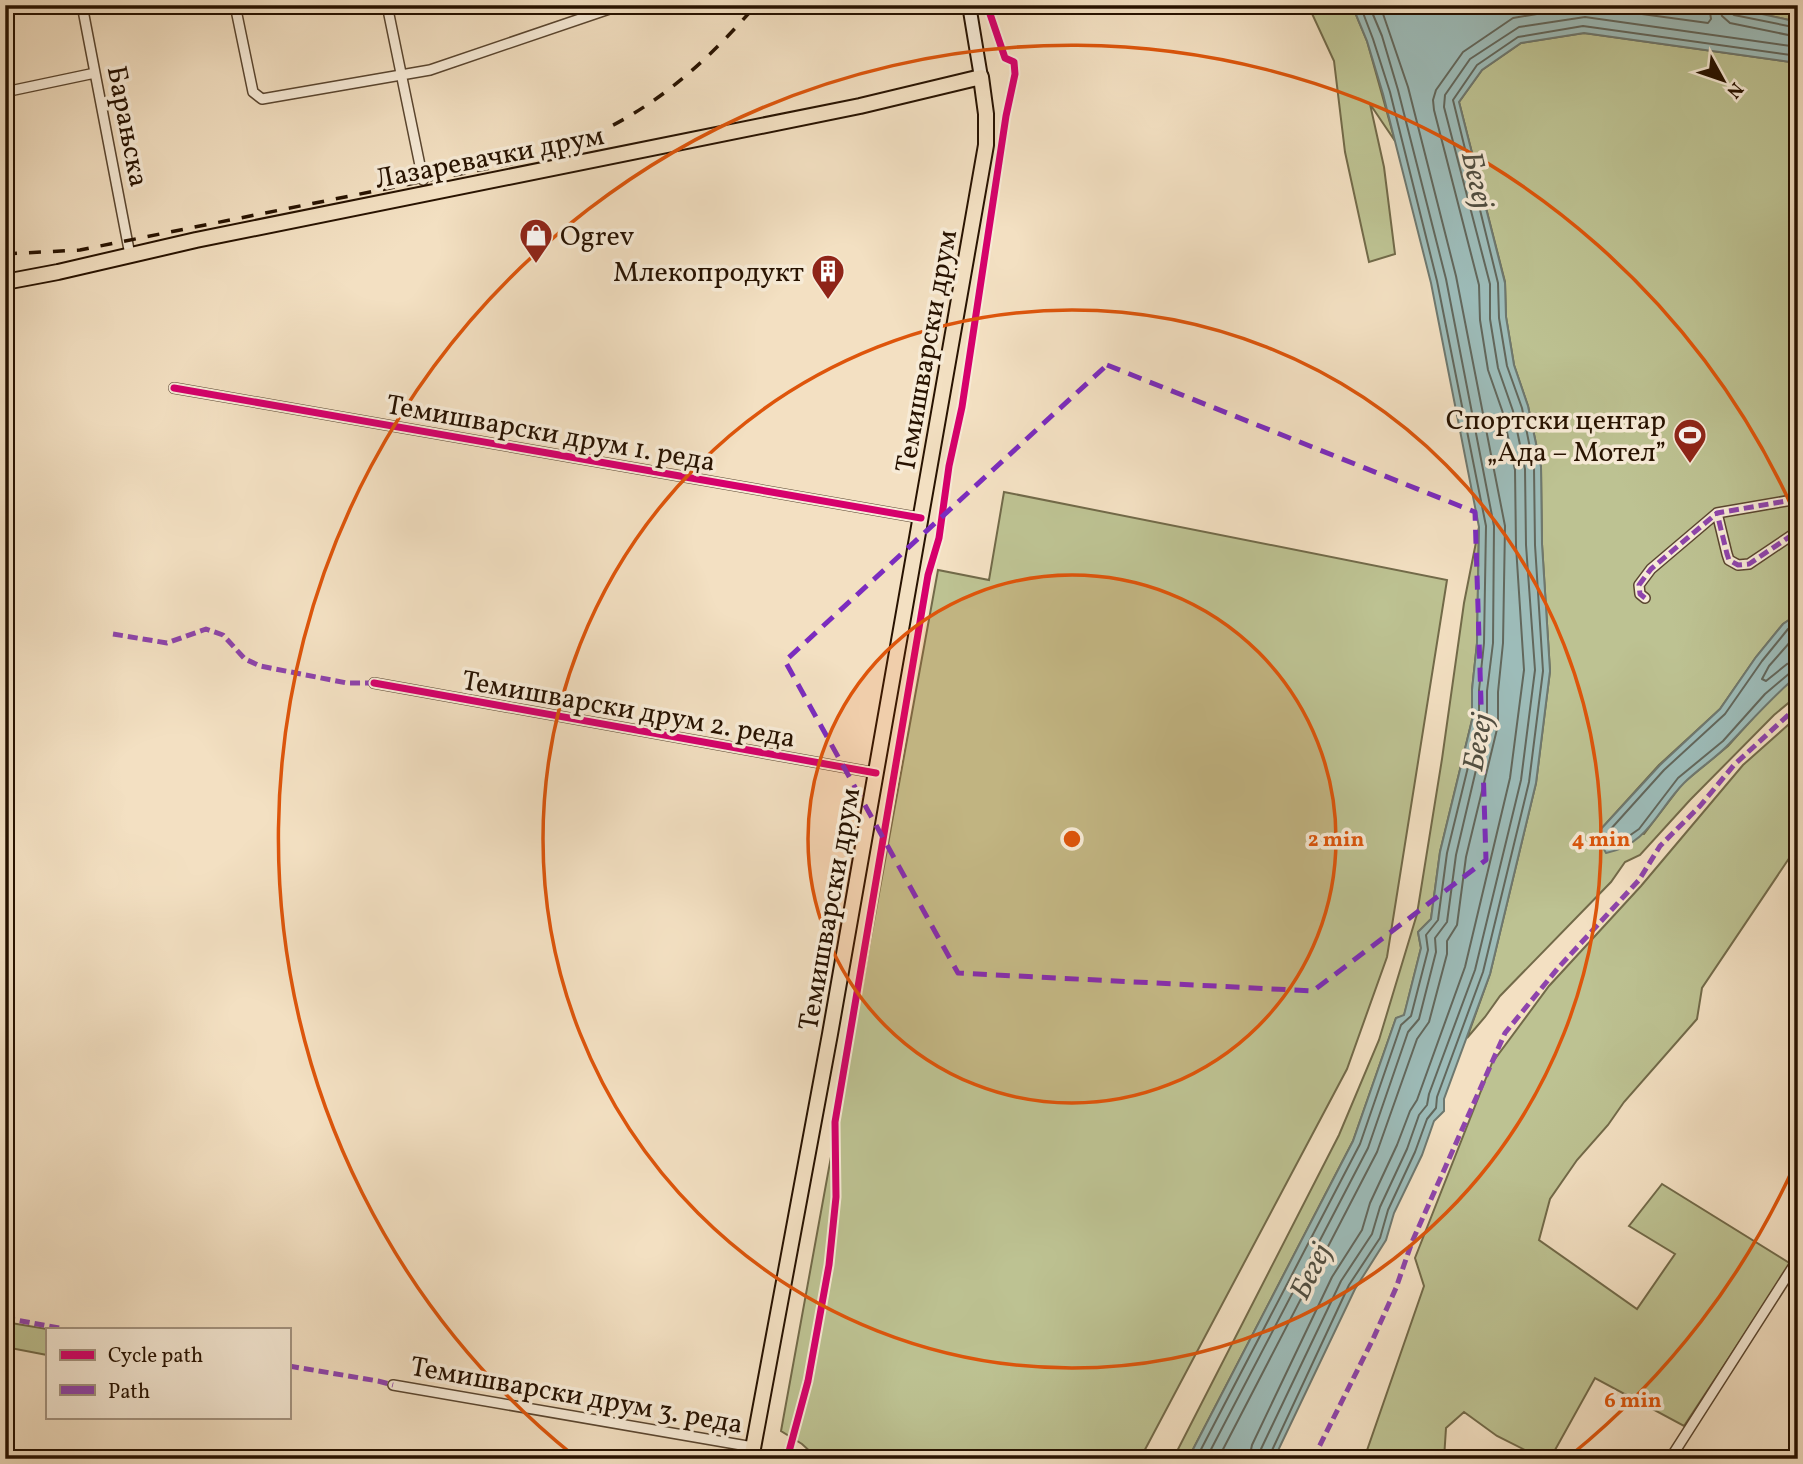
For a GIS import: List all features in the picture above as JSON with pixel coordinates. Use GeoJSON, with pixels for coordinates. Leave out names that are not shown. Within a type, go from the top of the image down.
{"type":"FeatureCollection","features":[{"type":"Feature","properties":{"kind":"main road"},"geometry":{"type":"LineString","coordinates":[[969,5],[981,77]]}},
{"type":"Feature","properties":{"kind":"main road","name":"Лазаревачки друм"},"geometry":{"type":"LineString","coordinates":[[5,282],[860,106],[981,77]]}},
{"type":"Feature","properties":{"kind":"main road","name":"Темишварски друм"},"geometry":{"type":"LineString","coordinates":[[752,1453],[831,1034],[986,145],[986,114],[981,77]]}},
{"type":"Feature","properties":{"kind":"street","name":"Барањска"},"geometry":{"type":"LineString","coordinates":[[82,5],[130,255]]}},
{"type":"Feature","properties":{"kind":"street"},"geometry":{"type":"LineString","coordinates":[[235,5],[253,92],[262,99],[430,71],[621,5]]}},
{"type":"Feature","properties":{"kind":"street"},"geometry":{"type":"LineString","coordinates":[[387,5],[423,180]]}},
{"type":"Feature","properties":{"kind":"street"},"geometry":{"type":"LineString","coordinates":[[5,92],[95,73]]}},
{"type":"Feature","properties":{"kind":"street","name":"Темишварски друм 1. реда"},"geometry":{"type":"LineString","coordinates":[[174,388],[920,518]]}},
{"type":"Feature","properties":{"kind":"street"},"geometry":{"type":"LineString","coordinates":[[1645,598],[1640,594],[1639,585],[1651,569],[1717,513],[1798,499]]}},
{"type":"Feature","properties":{"kind":"street"},"geometry":{"type":"LineString","coordinates":[[1717,513],[1729,560],[1738,565],[1749,564],[1798,531]]}},
{"type":"Feature","properties":{"kind":"street","name":"Темишварски друм 2. реда"},"geometry":{"type":"LineString","coordinates":[[374,683],[876,773]]}},
{"type":"Feature","properties":{"kind":"street"},"geometry":{"type":"LineString","coordinates":[[1670,1459],[1798,1259]]}},
{"type":"Feature","properties":{"kind":"street","name":"Темишварски друм 3. реда"},"geometry":{"type":"LineString","coordinates":[[393,1385],[752,1453]]}},
{"type":"Feature","properties":{"kind":"highlighted area"},"geometry":{"type":"Polygon","coordinates":[[[1107,365],[1475,512],[1486,860],[1313,991],[958,973],[785,661],[1107,365]]]}},
{"type":"Feature","properties":{"kind":"green space"},"geometry":{"type":"Polygon","coordinates":[[[1308,5],[1352,5],[1367,41],[1395,141],[1370,104],[1384,167],[1395,254],[1369,262],[1345,152],[1334,61],[1308,5]]]}},
{"type":"Feature","properties":{"kind":"green space"},"geometry":{"type":"Polygon","coordinates":[[[1721,5],[1798,5],[1798,22],[1721,5]]]}},
{"type":"Feature","properties":{"kind":"green space"},"geometry":{"type":"Polygon","coordinates":[[[1584,33],[1798,63],[1798,614],[1783,624],[1720,709],[1659,765],[1601,829],[1644,834],[1683,783],[1728,746],[1769,700],[1798,675],[1798,695],[1774,715],[1690,800],[1640,855],[1625,862],[1611,882],[1500,996],[1467,1038],[1490,974],[1536,783],[1550,671],[1542,544],[1541,467],[1528,406],[1514,365],[1506,317],[1505,282],[1459,102],[1482,70],[1521,43],[1584,33]]]}},
{"type":"Feature","properties":{"kind":"green space"},"geometry":{"type":"Polygon","coordinates":[[[1004,492],[1447,580],[1387,957],[1347,1069],[1140,1459],[812,1459],[813,1454],[802,1444],[781,1431],[938,570],[989,580],[1004,492]]]}},
{"type":"Feature","properties":{"kind":"green space"},"geometry":{"type":"Polygon","coordinates":[[[1479,527],[1477,643],[1472,720],[1440,852],[1431,919],[1418,932],[1421,948],[1404,1016],[1396,1018],[1353,1141],[1188,1459],[1173,1459],[1339,1135],[1379,1040],[1417,914],[1464,603],[1479,527]]]}},
{"type":"Feature","properties":{"kind":"green space"},"geometry":{"type":"Polygon","coordinates":[[[1798,716],[1798,853],[1794,851],[1702,988],[1697,1019],[1624,1102],[1577,1160],[1550,1199],[1539,1240],[1637,1309],[1675,1254],[1629,1226],[1662,1184],[1791,1264],[1684,1426],[1595,1378],[1550,1459],[1543,1459],[1497,1436],[1464,1412],[1446,1428],[1444,1459],[1364,1459],[1424,1286],[1415,1258],[1492,1063],[1549,986],[1641,886],[1743,765],[1798,716]]]}},
{"type":"Feature","properties":{"kind":"green space"},"geometry":{"type":"Polygon","coordinates":[[[5,1322],[46,1329],[46,1355],[5,1347],[5,1322]]]}},
{"type":"Feature","properties":{"kind":"water","name":"Бегеј"},"geometry":{"type":"Polygon","coordinates":[[[1352,5],[1721,5],[1798,22],[1798,63],[1584,33],[1521,43],[1482,70],[1459,102],[1505,283],[1506,317],[1514,365],[1528,406],[1541,467],[1542,544],[1550,671],[1536,783],[1490,974],[1444,1099],[1444,1111],[1434,1121],[1422,1155],[1394,1213],[1386,1240],[1355,1289],[1274,1459],[1188,1459],[1353,1141],[1396,1018],[1404,1015],[1421,948],[1418,932],[1431,919],[1440,852],[1472,720],[1477,643],[1479,527],[1431,283],[1383,94],[1367,41],[1352,5]]]}},
{"type":"Feature","properties":{"kind":"water"},"geometry":{"type":"Polygon","coordinates":[[[1798,614],[1798,675],[1724,749],[1684,783],[1642,834],[1620,849],[1606,853],[1602,846],[1600,830],[1660,765],[1720,709],[1783,624],[1798,614]]]}},
{"type":"Feature","properties":{"kind":"railway"},"geometry":{"type":"LineString","coordinates":[[5,254],[80,250],[515,163],[553,151],[587,138],[649,104],[703,60],[756,5]]}},
{"type":"Feature","properties":{"kind":"marked path"},"geometry":{"type":"LineString","coordinates":[[1798,499],[1717,513],[1729,560],[1738,565],[1749,564],[1798,531]]}},
{"type":"Feature","properties":{"kind":"marked path"},"geometry":{"type":"LineString","coordinates":[[1645,598],[1640,594],[1639,585],[1651,569],[1717,513]]}},
{"type":"Feature","properties":{"kind":"marked path"},"geometry":{"type":"LineString","coordinates":[[113,634],[167,643],[206,629],[223,635],[245,659],[260,666],[347,683],[374,683]]}},
{"type":"Feature","properties":{"kind":"marked path"},"geometry":{"type":"LineString","coordinates":[[1313,1459],[1396,1288],[1412,1242],[1505,1033],[1558,968],[1639,880],[1660,846],[1700,806],[1734,765],[1798,706]]}},
{"type":"Feature","properties":{"kind":"marked path"},"geometry":{"type":"LineString","coordinates":[[5,1318],[59,1328]]}},
{"type":"Feature","properties":{"kind":"marked path"},"geometry":{"type":"LineString","coordinates":[[290,1366],[393,1385]]}},
{"type":"Feature","properties":{"kind":"cycle path"},"geometry":{"type":"LineString","coordinates":[[787,1459],[808,1381],[829,1265],[836,1197],[835,1122],[928,575],[939,538],[949,466],[962,407],[1006,116],[1015,74],[1014,62],[1005,58],[987,5]]}},
{"type":"Feature","properties":{"kind":"cycle path"},"geometry":{"type":"LineString","coordinates":[[174,388],[921,518]]}},
{"type":"Feature","properties":{"kind":"cycle path"},"geometry":{"type":"LineString","coordinates":[[374,683],[876,773]]}},
{"type":"Feature","properties":{"kind":"place","name":"Ogrev"},"geometry":{"type":"Point","coordinates":[536,265]}},
{"type":"Feature","properties":{"kind":"place","name":"Млекопродукт"},"geometry":{"type":"Point","coordinates":[828,301]}},
{"type":"Feature","properties":{"kind":"place","name":"Спортски центар „Ада – Мотел”"},"geometry":{"type":"Point","coordinates":[1690,465]}}]}
